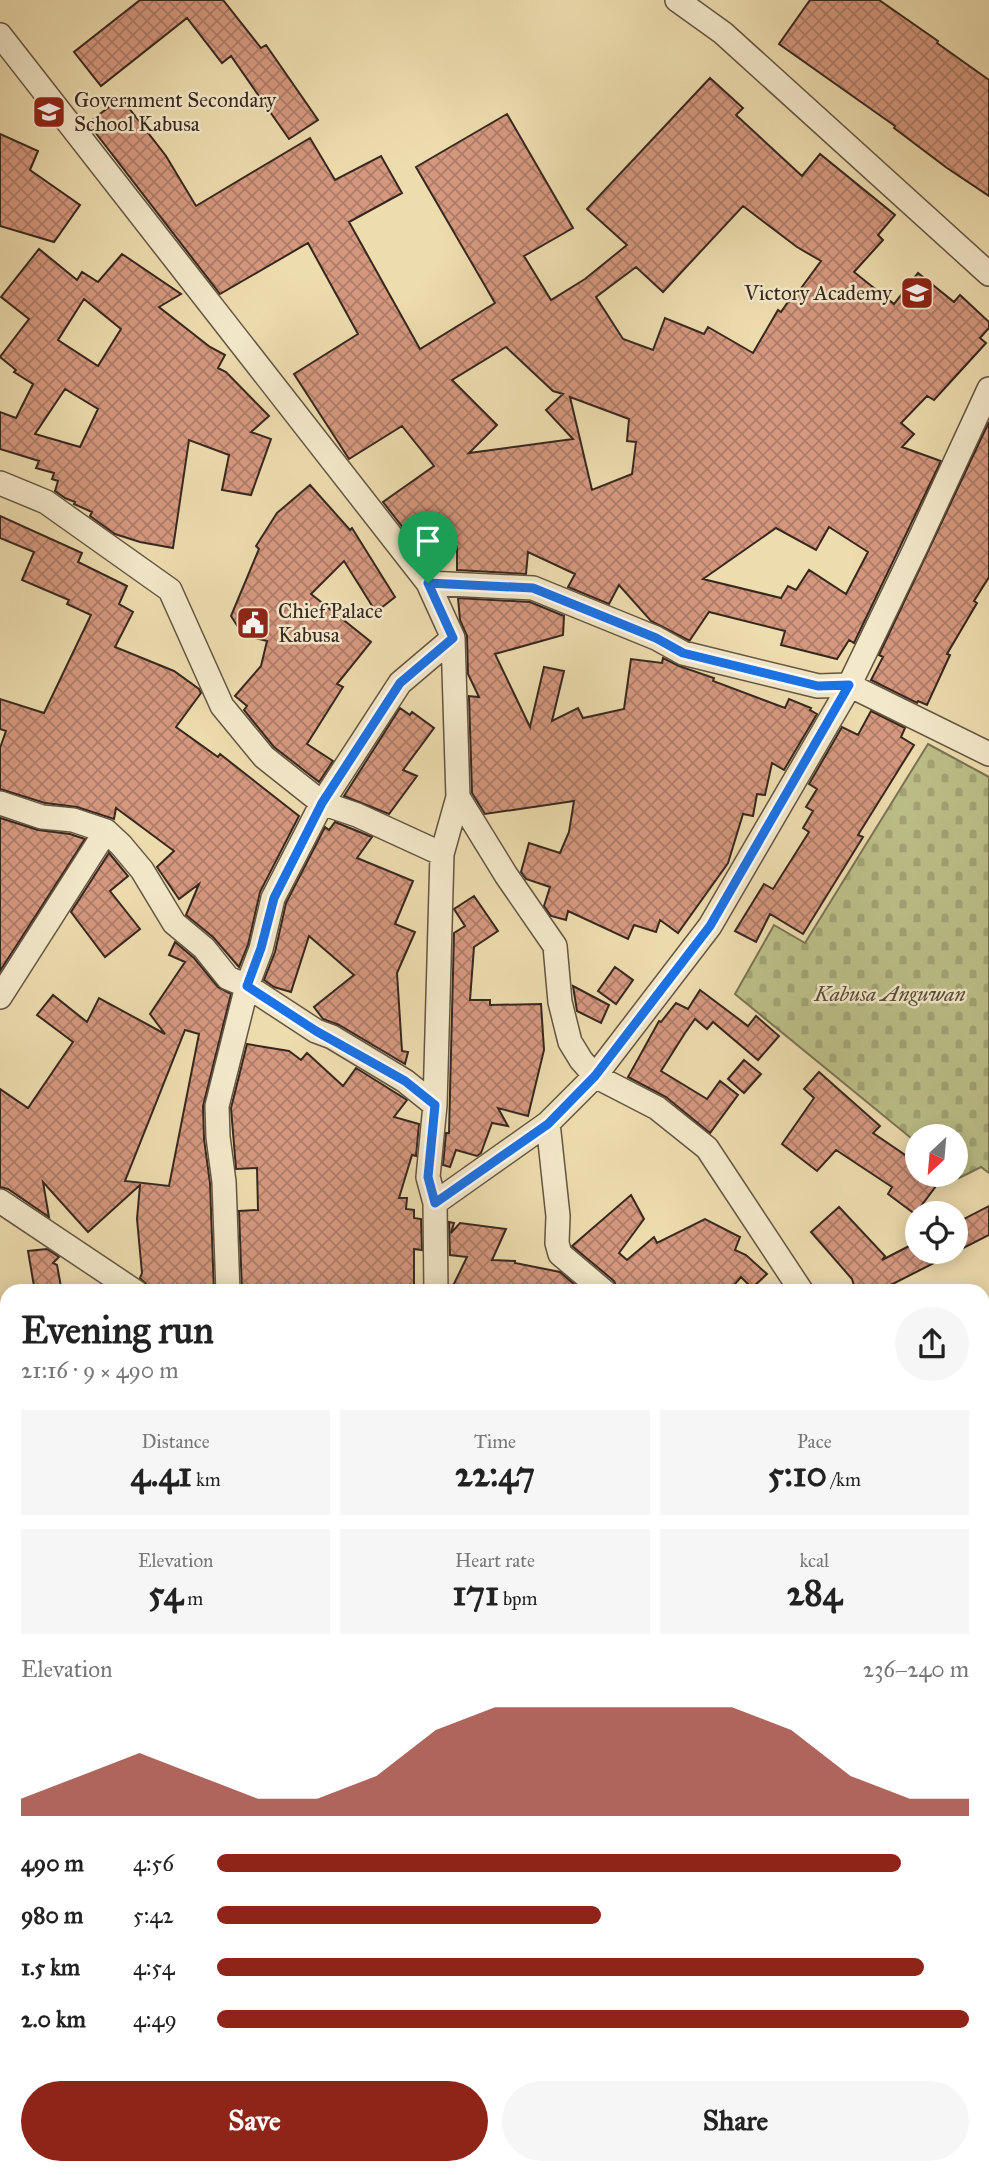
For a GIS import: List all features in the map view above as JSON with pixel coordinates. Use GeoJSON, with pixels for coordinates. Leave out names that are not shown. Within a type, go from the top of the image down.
{"type":"FeatureCollection","features":[{"type":"Feature","properties":{"kind":"street"},"geometry":{"type":"LineString","coordinates":[[677,0],[723,33],[989,274]]}},
{"type":"Feature","properties":{"kind":"street"},"geometry":{"type":"LineString","coordinates":[[0,35],[428,583],[453,638],[458,797],[442,854],[435,1105],[428,1177],[435,1203],[436,1284]]}},
{"type":"Feature","properties":{"kind":"street"},"geometry":{"type":"LineString","coordinates":[[435,1203],[548,1124],[595,1076],[710,926],[849,685],[989,389]]}},
{"type":"Feature","properties":{"kind":"street"},"geometry":{"type":"LineString","coordinates":[[0,483],[46,502],[170,590],[222,706],[264,757],[322,803],[357,815],[442,854]]}},
{"type":"Feature","properties":{"kind":"street"},"geometry":{"type":"LineString","coordinates":[[428,583],[533,588],[644,633],[683,653],[818,686],[849,685],[989,754]]}},
{"type":"Feature","properties":{"kind":"street"},"geometry":{"type":"LineString","coordinates":[[229,1284],[217,1106],[247,986],[261,948],[274,898],[322,803],[400,683],[453,638]]}},
{"type":"Feature","properties":{"kind":"street"},"geometry":{"type":"LineString","coordinates":[[458,797],[506,875],[555,946],[559,1002],[570,1042],[581,1060],[595,1076],[656,1108],[706,1148],[797,1284]]}},
{"type":"Feature","properties":{"kind":"street"},"geometry":{"type":"LineString","coordinates":[[0,803],[41,817],[72,820],[106,831],[142,870],[174,923],[204,948],[228,978],[247,986],[316,1031],[405,1081],[435,1105]]}},
{"type":"Feature","properties":{"kind":"street"},"geometry":{"type":"LineString","coordinates":[[0,997],[106,831]]}},
{"type":"Feature","properties":{"kind":"street"},"geometry":{"type":"LineString","coordinates":[[548,1124],[558,1216],[557,1244],[560,1254],[596,1284]]}},
{"type":"Feature","properties":{"kind":"street"},"geometry":{"type":"LineString","coordinates":[[0,1201],[124,1284]]}},
{"type":"Feature","properties":{"kind":"green space","name":"Kabusa Anguwan"},"geometry":{"type":"Polygon","coordinates":[[[928,744],[989,777],[989,1173],[981,1167],[968,1174],[968,1124],[905,1124],[905,1133],[735,994],[774,925],[805,943],[928,744]]]}},
{"type":"Feature","properties":{"kind":"building"},"geometry":{"type":"Polygon","coordinates":[[[140,0],[223,0],[261,48],[266,45],[318,120],[289,139],[231,56],[222,63],[187,18],[101,86],[74,52],[140,0]]]}},
{"type":"Feature","properties":{"kind":"building"},"geometry":{"type":"Polygon","coordinates":[[[810,0],[879,0],[989,80],[989,196],[779,44],[810,0]]]}},
{"type":"Feature","properties":{"kind":"building"},"geometry":{"type":"Polygon","coordinates":[[[710,78],[743,108],[736,115],[802,176],[820,154],[895,215],[878,235],[883,240],[854,272],[894,304],[918,273],[954,302],[960,295],[989,322],[989,328],[980,338],[986,343],[934,400],[927,396],[901,423],[914,434],[902,447],[941,461],[854,643],[849,640],[837,659],[781,645],[785,631],[709,612],[688,640],[651,621],[619,585],[609,604],[568,587],[575,574],[528,552],[526,574],[457,570],[457,547],[433,566],[383,502],[434,466],[402,426],[349,459],[294,374],[358,334],[308,243],[220,294],[88,123],[121,98],[166,156],[196,206],[310,138],[335,180],[381,156],[402,193],[349,222],[420,349],[495,303],[416,167],[507,114],[573,228],[524,256],[551,300],[585,279],[627,245],[587,209],[710,78]],[[743,206],[663,292],[636,267],[596,297],[623,339],[653,350],[665,318],[704,334],[708,327],[753,353],[778,310],[781,312],[794,293],[796,295],[821,261],[797,247],[743,206]],[[506,347],[452,380],[497,425],[469,453],[573,439],[546,410],[563,394],[553,391],[506,347]],[[570,397],[592,490],[632,474],[636,442],[627,441],[629,419],[570,397]],[[829,527],[816,550],[776,528],[703,579],[781,598],[788,586],[796,590],[809,570],[846,594],[868,552],[829,527]]]}},
{"type":"Feature","properties":{"kind":"building"},"geometry":{"type":"Polygon","coordinates":[[[0,134],[38,151],[30,170],[80,205],[54,242],[0,226],[0,134]]]}},
{"type":"Feature","properties":{"kind":"building"},"geometry":{"type":"Polygon","coordinates":[[[39,249],[77,280],[82,272],[98,282],[122,254],[181,294],[159,307],[210,347],[225,355],[218,368],[226,372],[269,416],[251,432],[271,439],[251,495],[222,490],[229,455],[189,440],[173,548],[140,542],[115,534],[90,516],[92,512],[55,491],[58,481],[52,479],[54,473],[36,468],[39,461],[0,449],[0,412],[16,418],[33,384],[14,372],[16,370],[0,357],[29,319],[1,297],[39,249]],[[84,299],[58,340],[98,366],[121,329],[84,299]],[[65,389],[35,434],[80,447],[98,409],[65,389]]]}},
{"type":"Feature","properties":{"kind":"building"},"geometry":{"type":"Polygon","coordinates":[[[989,422],[989,577],[947,654],[950,655],[927,705],[918,701],[917,703],[871,680],[883,657],[879,655],[989,422]]]}},
{"type":"Feature","properties":{"kind":"building"},"geometry":{"type":"Polygon","coordinates":[[[310,485],[350,530],[352,528],[395,597],[376,612],[344,561],[311,594],[371,642],[337,684],[343,687],[307,744],[333,761],[319,782],[274,747],[244,710],[247,706],[235,696],[261,666],[267,641],[243,635],[231,616],[259,549],[256,546],[277,513],[310,485]]]}},
{"type":"Feature","properties":{"kind":"building"},"geometry":{"type":"Polygon","coordinates":[[[0,516],[82,553],[78,562],[127,586],[119,604],[133,612],[115,647],[174,671],[199,689],[201,693],[176,727],[218,757],[220,754],[299,816],[260,892],[248,945],[239,967],[213,937],[186,915],[199,884],[179,899],[157,867],[174,851],[116,808],[114,819],[77,807],[45,803],[0,789],[0,748],[6,731],[0,729],[0,699],[44,713],[91,615],[67,604],[69,600],[22,580],[34,552],[0,538],[0,516]]]}},
{"type":"Feature","properties":{"kind":"building"},"geometry":{"type":"Polygon","coordinates":[[[458,598],[530,602],[564,616],[563,635],[495,654],[530,727],[544,667],[564,671],[552,721],[578,708],[583,718],[624,709],[631,659],[662,663],[663,658],[714,678],[713,681],[785,708],[789,699],[811,708],[810,710],[817,714],[784,770],[772,763],[765,795],[757,794],[753,816],[743,814],[728,863],[678,933],[660,920],[656,932],[634,925],[628,939],[568,911],[566,920],[551,916],[544,906],[550,887],[526,879],[521,872],[529,843],[560,853],[569,832],[574,801],[485,814],[472,793],[469,696],[479,697],[468,674],[467,636],[460,620],[458,598]]]}},
{"type":"Feature","properties":{"kind":"building"},"geometry":{"type":"Polygon","coordinates":[[[400,708],[410,715],[412,712],[434,728],[403,770],[417,776],[389,814],[344,796],[400,708]]]}},
{"type":"Feature","properties":{"kind":"building"},"geometry":{"type":"Polygon","coordinates":[[[871,711],[905,728],[901,737],[914,745],[858,835],[863,837],[803,934],[770,914],[756,942],[735,931],[764,884],[773,889],[809,832],[803,828],[813,811],[806,807],[817,789],[809,784],[842,727],[858,735],[871,711]]]}},
{"type":"Feature","properties":{"kind":"building"},"geometry":{"type":"Polygon","coordinates":[[[0,818],[38,830],[85,839],[0,971],[0,818]]]}},
{"type":"Feature","properties":{"kind":"building"},"geometry":{"type":"Polygon","coordinates":[[[335,822],[372,837],[357,858],[413,881],[395,924],[415,932],[397,973],[402,1051],[408,1052],[405,1064],[339,1025],[323,1019],[314,1007],[354,975],[309,936],[291,992],[274,987],[264,980],[275,952],[286,903],[325,827],[329,830],[335,822]]]}},
{"type":"Feature","properties":{"kind":"building"},"geometry":{"type":"Polygon","coordinates":[[[109,853],[128,876],[110,891],[140,929],[105,957],[71,912],[109,853]]]}},
{"type":"Feature","properties":{"kind":"building"},"geometry":{"type":"Polygon","coordinates":[[[474,896],[498,931],[474,947],[470,1000],[490,1000],[490,1005],[541,1004],[544,1050],[528,1116],[498,1108],[508,1126],[492,1123],[481,1153],[477,1156],[456,1150],[450,1167],[443,1165],[446,1133],[449,1133],[454,933],[465,926],[454,909],[474,896]]]}},
{"type":"Feature","properties":{"kind":"building"},"geometry":{"type":"Polygon","coordinates":[[[175,942],[194,958],[218,987],[231,994],[203,1106],[210,1183],[214,1284],[146,1284],[140,1278],[142,1273],[137,1219],[140,1185],[88,1232],[43,1182],[49,1217],[8,1189],[0,1187],[0,1089],[28,1108],[73,1042],[37,1015],[53,995],[87,1022],[99,998],[165,1034],[150,1014],[185,962],[169,955],[175,942]],[[185,1030],[125,1181],[169,1186],[199,1034],[185,1030]]]}},
{"type":"Feature","properties":{"kind":"building"},"geometry":{"type":"Polygon","coordinates":[[[615,967],[633,980],[616,1004],[598,991],[615,967]]]}},
{"type":"Feature","properties":{"kind":"building"},"geometry":{"type":"Polygon","coordinates":[[[573,986],[609,1005],[601,1023],[577,1011],[573,986]]]}},
{"type":"Feature","properties":{"kind":"building"},"geometry":{"type":"Polygon","coordinates":[[[700,990],[748,1026],[756,1016],[779,1036],[758,1060],[713,1022],[707,1029],[695,1019],[685,1033],[661,1071],[707,1099],[720,1081],[738,1095],[710,1133],[666,1097],[628,1077],[659,1021],[661,1022],[676,1003],[688,1009],[700,990]]]}},
{"type":"Feature","properties":{"kind":"building"},"geometry":{"type":"Polygon","coordinates":[[[247,1044],[289,1051],[301,1060],[307,1053],[343,1086],[356,1068],[407,1100],[394,1117],[419,1124],[416,1156],[412,1155],[399,1198],[407,1198],[406,1209],[414,1210],[414,1218],[421,1219],[422,1250],[414,1249],[414,1284],[242,1284],[239,1211],[258,1210],[257,1168],[236,1169],[231,1108],[247,1044]]]}},
{"type":"Feature","properties":{"kind":"building"},"geometry":{"type":"Polygon","coordinates":[[[744,1060],[761,1074],[744,1093],[728,1079],[744,1060]]]}},
{"type":"Feature","properties":{"kind":"building"},"geometry":{"type":"Polygon","coordinates":[[[819,1072],[880,1126],[873,1133],[905,1155],[905,1187],[935,1187],[925,1201],[905,1201],[905,1207],[888,1194],[892,1187],[836,1150],[817,1171],[782,1144],[814,1098],[804,1089],[819,1072]]]}},
{"type":"Feature","properties":{"kind":"building"},"geometry":{"type":"Polygon","coordinates":[[[631,1195],[644,1219],[619,1253],[627,1260],[654,1237],[657,1243],[705,1219],[740,1237],[735,1250],[746,1255],[767,1274],[756,1284],[748,1284],[741,1277],[735,1284],[615,1284],[572,1246],[631,1195]]]}},
{"type":"Feature","properties":{"kind":"building"},"geometry":{"type":"Polygon","coordinates":[[[989,1206],[989,1235],[968,1246],[968,1217],[989,1206]]]}},
{"type":"Feature","properties":{"kind":"building"},"geometry":{"type":"Polygon","coordinates":[[[839,1207],[885,1256],[882,1260],[905,1248],[905,1264],[932,1264],[893,1284],[854,1284],[811,1232],[839,1207]]]}},
{"type":"Feature","properties":{"kind":"building"},"geometry":{"type":"Polygon","coordinates":[[[449,1222],[454,1223],[451,1233],[460,1223],[506,1229],[492,1260],[515,1261],[560,1272],[574,1284],[454,1284],[467,1257],[450,1255],[449,1222]]]}},
{"type":"Feature","properties":{"kind":"building"},"geometry":{"type":"Polygon","coordinates":[[[47,1249],[59,1257],[53,1263],[57,1265],[61,1284],[34,1284],[28,1251],[47,1249]]]}},
{"type":"Feature","properties":{"kind":"place","name":"Government Secondary School Kabusa"},"geometry":{"type":"Point","coordinates":[49,112]}},
{"type":"Feature","properties":{"kind":"place","name":"Victory Academy"},"geometry":{"type":"Point","coordinates":[917,293]}},
{"type":"Feature","properties":{"kind":"place","name":"Chief Palace Kabusa"},"geometry":{"type":"Point","coordinates":[253,623]}},
{"type":"Feature","properties":{"kind":"route"},"geometry":{"type":"LineString","coordinates":[[428,583],[533,588],[656,638],[683,653],[818,686],[849,685],[710,926],[595,1076],[548,1124],[435,1203],[428,1177],[435,1105],[405,1081],[316,1031],[247,986],[261,948],[274,898],[322,803],[400,683],[453,638],[428,583]]}}]}
